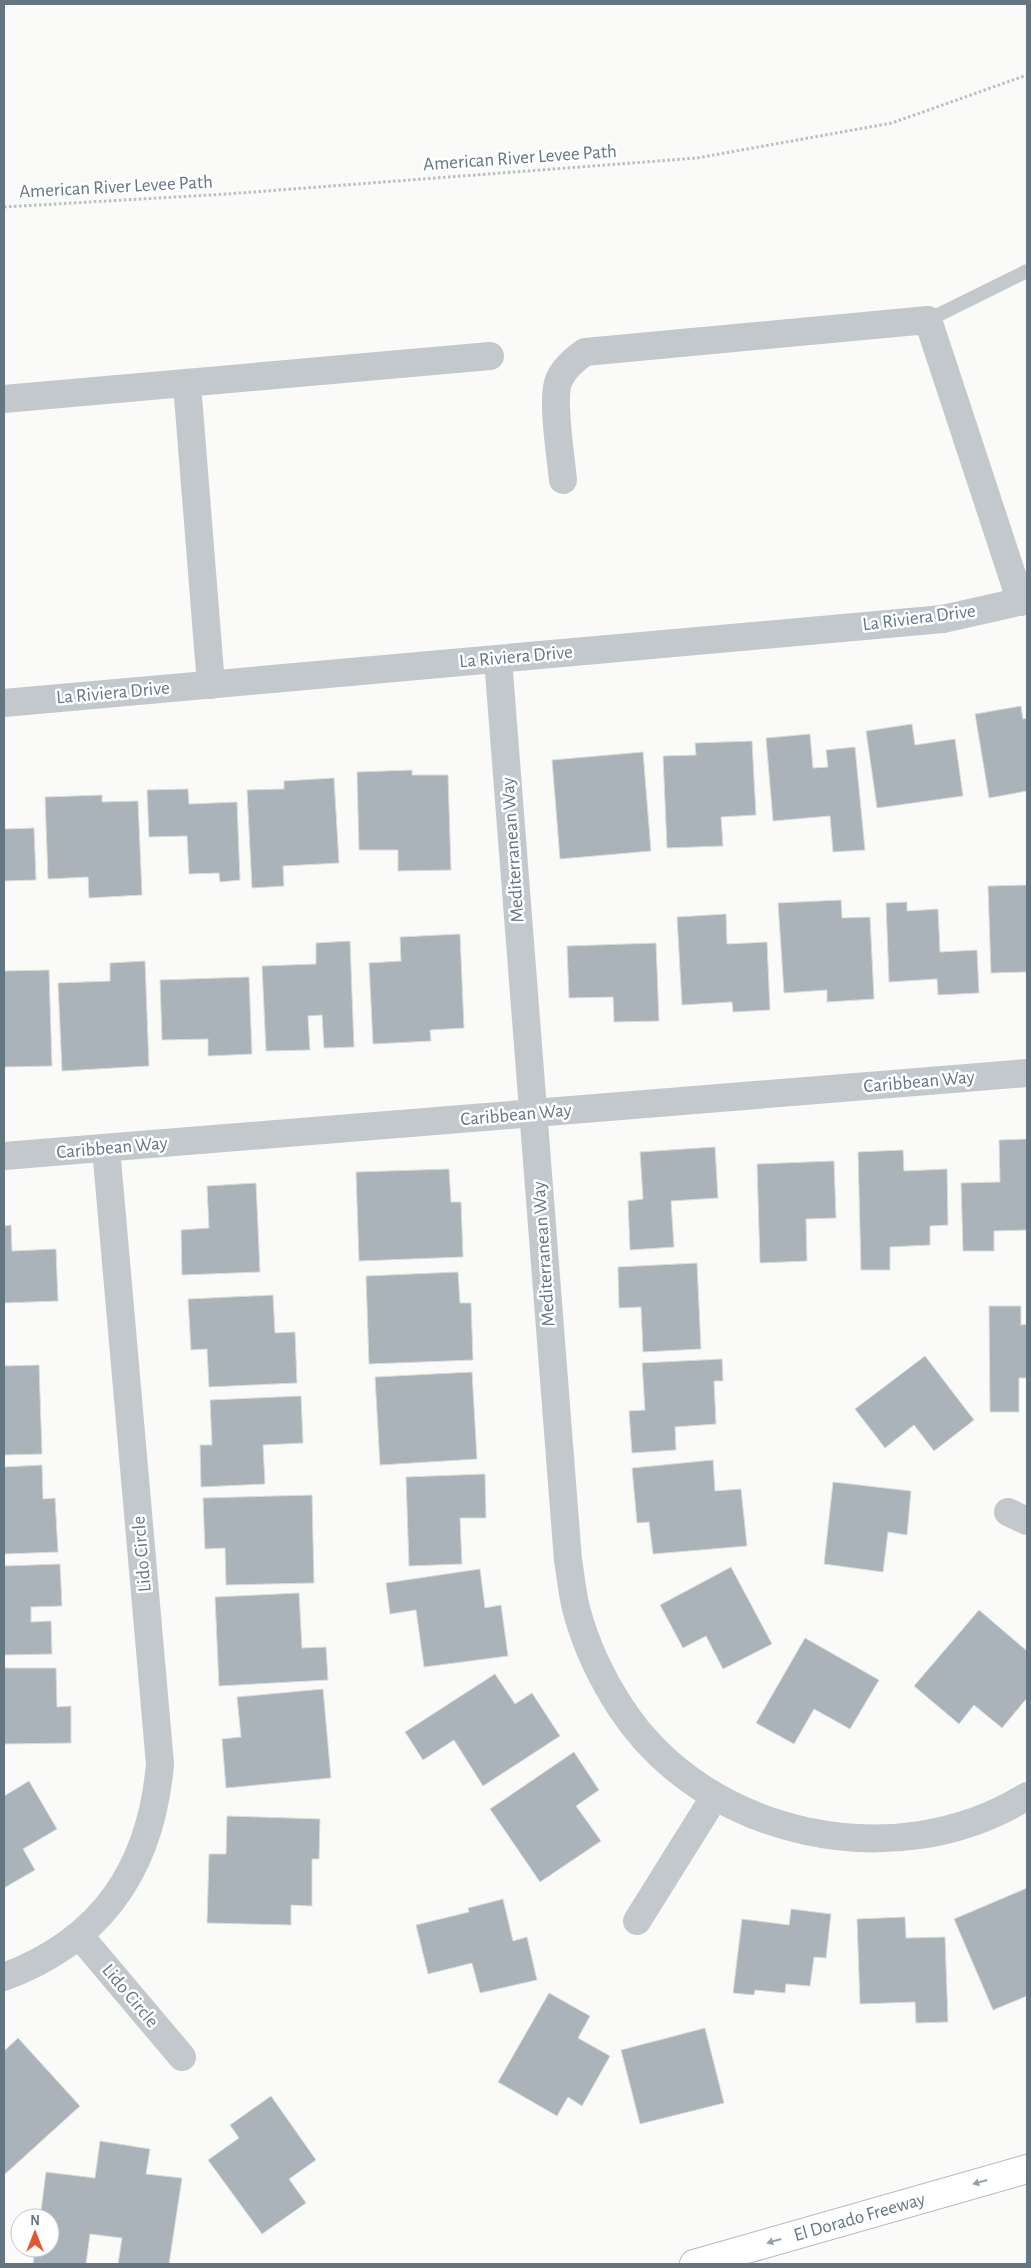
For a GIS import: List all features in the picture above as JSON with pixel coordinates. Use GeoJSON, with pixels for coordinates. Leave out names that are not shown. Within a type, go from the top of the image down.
{"type":"FeatureCollection","features":[{"type":"Feature","properties":{"kind":"highway","name":"El Dorado Freeway"},"geometry":{"type":"LineString","coordinates":[[694,2264],[1027,2169]]}},
{"type":"Feature","properties":{"kind":"street"},"geometry":{"type":"LineString","coordinates":[[563,480],[556,396],[558,381],[572,362],[585,352],[928,320],[1024,601]]}},
{"type":"Feature","properties":{"kind":"street"},"geometry":{"type":"LineString","coordinates":[[4,399],[490,356]]}},
{"type":"Feature","properties":{"kind":"street"},"geometry":{"type":"LineString","coordinates":[[187,384],[211,685]]}},
{"type":"Feature","properties":{"kind":"street","name":"La Riviera Drive"},"geometry":{"type":"LineString","coordinates":[[4,703],[943,619],[1024,601]]}},
{"type":"Feature","properties":{"kind":"street","name":"Mediterranean Way"},"geometry":{"type":"LineString","coordinates":[[498,659],[568,1560],[577,1612],[595,1662],[621,1708],[636,1729],[674,1767],[715,1796],[765,1820],[816,1834],[869,1839],[921,1835],[973,1822],[1027,1796]]}},
{"type":"Feature","properties":{"kind":"street","name":"Caribbean Way"},"geometry":{"type":"LineString","coordinates":[[4,1156],[1027,1073]]}},
{"type":"Feature","properties":{"kind":"street","name":"Lido Circle"},"geometry":{"type":"LineString","coordinates":[[4,1978],[51,1956],[100,1916],[117,1895],[144,1846],[153,1819],[160,1764],[106,1148]]}},
{"type":"Feature","properties":{"kind":"street"},"geometry":{"type":"LineString","coordinates":[[637,1921],[715,1796]]}},
{"type":"Feature","properties":{"kind":"street","name":"Lido Circle"},"geometry":{"type":"LineString","coordinates":[[79,1935],[182,2057]]}},
{"type":"Feature","properties":{"kind":"lane"},"geometry":{"type":"LineString","coordinates":[[928,320],[1027,271]]}},
{"type":"Feature","properties":{"kind":"path","name":"American River Levee Path"},"geometry":{"type":"LineString","coordinates":[[4,207],[237,193],[697,158],[892,123],[1027,75]]}},
{"type":"Feature","properties":{"kind":"building"},"geometry":{"type":"Polygon","coordinates":[[[1021,706],[1023,719],[1027,718],[1027,791],[989,798],[975,714],[1021,706]]]}},
{"type":"Feature","properties":{"kind":"building"},"geometry":{"type":"Polygon","coordinates":[[[912,724],[915,745],[955,739],[963,796],[877,808],[866,731],[912,724]]]}},
{"type":"Feature","properties":{"kind":"building"},"geometry":{"type":"Polygon","coordinates":[[[810,734],[813,768],[828,767],[826,750],[855,747],[865,850],[833,852],[830,816],[773,821],[766,738],[810,734]]]}},
{"type":"Feature","properties":{"kind":"building"},"geometry":{"type":"Polygon","coordinates":[[[752,741],[756,815],[721,817],[723,846],[667,848],[663,756],[696,755],[695,743],[752,741]]]}},
{"type":"Feature","properties":{"kind":"building"},"geometry":{"type":"Polygon","coordinates":[[[643,752],[651,851],[560,859],[552,760],[643,752]]]}},
{"type":"Feature","properties":{"kind":"building"},"geometry":{"type":"Polygon","coordinates":[[[412,770],[412,775],[448,775],[451,870],[398,871],[398,850],[359,850],[357,772],[412,770]]]}},
{"type":"Feature","properties":{"kind":"building"},"geometry":{"type":"Polygon","coordinates":[[[334,778],[339,863],[283,866],[284,886],[252,888],[247,790],[284,789],[284,781],[334,778]]]}},
{"type":"Feature","properties":{"kind":"building"},"geometry":{"type":"Polygon","coordinates":[[[188,789],[189,804],[237,802],[240,880],[220,882],[219,873],[189,874],[187,836],[149,837],[147,790],[188,789]]]}},
{"type":"Feature","properties":{"kind":"building"},"geometry":{"type":"Polygon","coordinates":[[[102,795],[102,802],[138,801],[142,895],[89,898],[88,877],[48,879],[45,797],[102,795]]]}},
{"type":"Feature","properties":{"kind":"building"},"geometry":{"type":"Polygon","coordinates":[[[34,828],[36,880],[4,881],[4,829],[34,828]]]}},
{"type":"Feature","properties":{"kind":"building"},"geometry":{"type":"Polygon","coordinates":[[[1027,885],[1027,972],[991,973],[988,886],[1027,885]]]}},
{"type":"Feature","properties":{"kind":"building"},"geometry":{"type":"Polygon","coordinates":[[[841,900],[842,918],[870,917],[874,999],[827,1002],[827,990],[784,993],[778,903],[841,900]]]}},
{"type":"Feature","properties":{"kind":"building"},"geometry":{"type":"Polygon","coordinates":[[[907,902],[907,911],[938,909],[940,952],[977,950],[979,993],[938,995],[937,979],[889,982],[886,903],[907,902]]]}},
{"type":"Feature","properties":{"kind":"building"},"geometry":{"type":"Polygon","coordinates":[[[726,914],[727,944],[767,942],[770,1010],[733,1012],[732,1002],[682,1005],[677,917],[726,914]]]}},
{"type":"Feature","properties":{"kind":"building"},"geometry":{"type":"Polygon","coordinates":[[[460,934],[464,1028],[430,1030],[431,1041],[373,1044],[369,963],[401,961],[400,937],[460,934]]]}},
{"type":"Feature","properties":{"kind":"building"},"geometry":{"type":"Polygon","coordinates":[[[350,941],[354,1047],[324,1048],[322,1015],[308,1016],[310,1050],[266,1051],[262,966],[316,964],[316,943],[350,941]]]}},
{"type":"Feature","properties":{"kind":"building"},"geometry":{"type":"Polygon","coordinates":[[[656,943],[659,1021],[614,1022],[613,997],[569,998],[567,946],[656,943]]]}},
{"type":"Feature","properties":{"kind":"building"},"geometry":{"type":"Polygon","coordinates":[[[145,961],[149,1066],[62,1071],[58,983],[110,981],[110,963],[145,961]]]}},
{"type":"Feature","properties":{"kind":"building"},"geometry":{"type":"Polygon","coordinates":[[[49,970],[52,1066],[4,1067],[4,971],[49,970]]]}},
{"type":"Feature","properties":{"kind":"building"},"geometry":{"type":"Polygon","coordinates":[[[249,977],[252,1054],[208,1056],[208,1039],[162,1040],[160,980],[249,977]]]}},
{"type":"Feature","properties":{"kind":"building"},"geometry":{"type":"Polygon","coordinates":[[[1027,1139],[1027,1230],[994,1231],[994,1251],[963,1251],[961,1183],[1000,1182],[999,1140],[1027,1139]]]}},
{"type":"Feature","properties":{"kind":"building"},"geometry":{"type":"Polygon","coordinates":[[[715,1147],[718,1198],[671,1201],[674,1247],[630,1250],[628,1201],[643,1199],[640,1152],[715,1147]]]}},
{"type":"Feature","properties":{"kind":"building"},"geometry":{"type":"Polygon","coordinates":[[[903,1150],[904,1171],[947,1169],[948,1225],[930,1226],[930,1245],[890,1247],[890,1270],[861,1270],[858,1152],[903,1150]]]}},
{"type":"Feature","properties":{"kind":"building"},"geometry":{"type":"Polygon","coordinates":[[[834,1161],[836,1218],[806,1219],[807,1261],[760,1263],[757,1164],[834,1161]]]}},
{"type":"Feature","properties":{"kind":"building"},"geometry":{"type":"Polygon","coordinates":[[[449,1169],[451,1202],[461,1202],[463,1257],[359,1261],[356,1172],[449,1169]]]}},
{"type":"Feature","properties":{"kind":"building"},"geometry":{"type":"Polygon","coordinates":[[[256,1183],[260,1272],[182,1275],[181,1230],[209,1228],[207,1186],[256,1183]]]}},
{"type":"Feature","properties":{"kind":"building"},"geometry":{"type":"Polygon","coordinates":[[[11,1225],[12,1251],[56,1249],[58,1301],[4,1303],[4,1226],[11,1225]]]}},
{"type":"Feature","properties":{"kind":"building"},"geometry":{"type":"Polygon","coordinates":[[[697,1263],[701,1349],[643,1352],[641,1307],[619,1308],[618,1267],[697,1263]]]}},
{"type":"Feature","properties":{"kind":"building"},"geometry":{"type":"Polygon","coordinates":[[[458,1272],[460,1303],[471,1303],[473,1360],[369,1364],[366,1276],[458,1272]]]}},
{"type":"Feature","properties":{"kind":"building"},"geometry":{"type":"Polygon","coordinates":[[[273,1295],[275,1333],[295,1332],[297,1383],[209,1387],[207,1349],[191,1350],[188,1299],[273,1295]]]}},
{"type":"Feature","properties":{"kind":"building"},"geometry":{"type":"Polygon","coordinates":[[[989,1306],[1021,1306],[1021,1325],[1027,1324],[1027,1378],[1019,1378],[1019,1412],[990,1412],[989,1306]]]}},
{"type":"Feature","properties":{"kind":"building"},"geometry":{"type":"Polygon","coordinates":[[[925,1356],[974,1420],[934,1451],[914,1425],[885,1448],[855,1409],[925,1356]]]}},
{"type":"Feature","properties":{"kind":"building"},"geometry":{"type":"Polygon","coordinates":[[[722,1359],[723,1381],[714,1381],[716,1424],[675,1427],[676,1450],[632,1453],[629,1411],[645,1410],[642,1363],[722,1359]]]}},
{"type":"Feature","properties":{"kind":"building"},"geometry":{"type":"Polygon","coordinates":[[[39,1365],[42,1454],[4,1455],[4,1366],[39,1365]]]}},
{"type":"Feature","properties":{"kind":"building"},"geometry":{"type":"Polygon","coordinates":[[[472,1372],[477,1459],[380,1465],[375,1377],[472,1372]]]}},
{"type":"Feature","properties":{"kind":"building"},"geometry":{"type":"Polygon","coordinates":[[[301,1396],[303,1443],[263,1445],[265,1484],[201,1487],[200,1445],[212,1445],[210,1400],[301,1396]]]}},
{"type":"Feature","properties":{"kind":"building"},"geometry":{"type":"Polygon","coordinates":[[[713,1460],[715,1491],[741,1489],[747,1546],[653,1554],[649,1522],[637,1523],[632,1468],[713,1460]]]}},
{"type":"Feature","properties":{"kind":"building"},"geometry":{"type":"Polygon","coordinates":[[[42,1465],[43,1499],[55,1498],[58,1552],[4,1554],[4,1467],[42,1465]]]}},
{"type":"Feature","properties":{"kind":"building"},"geometry":{"type":"Polygon","coordinates":[[[485,1474],[486,1518],[460,1518],[462,1564],[409,1566],[406,1477],[485,1474]]]}},
{"type":"Feature","properties":{"kind":"building"},"geometry":{"type":"Polygon","coordinates":[[[833,1482],[911,1491],[907,1535],[888,1532],[883,1572],[824,1564],[833,1482]]]}},
{"type":"Feature","properties":{"kind":"building"},"geometry":{"type":"Polygon","coordinates":[[[312,1495],[314,1583],[226,1585],[225,1548],[205,1549],[203,1498],[312,1495]]]}},
{"type":"Feature","properties":{"kind":"building"},"geometry":{"type":"Polygon","coordinates":[[[60,1564],[62,1606],[31,1607],[31,1622],[51,1621],[52,1654],[4,1655],[4,1566],[60,1564]]]}},
{"type":"Feature","properties":{"kind":"building"},"geometry":{"type":"Polygon","coordinates":[[[731,1567],[772,1644],[723,1669],[706,1636],[683,1648],[660,1605],[731,1567]]]}},
{"type":"Feature","properties":{"kind":"building"},"geometry":{"type":"Polygon","coordinates":[[[480,1569],[485,1608],[501,1605],[508,1656],[424,1667],[416,1610],[390,1614],[386,1583],[480,1569]]]}},
{"type":"Feature","properties":{"kind":"building"},"geometry":{"type":"Polygon","coordinates":[[[299,1593],[302,1648],[326,1647],[328,1680],[219,1686],[215,1597],[299,1593]]]}},
{"type":"Feature","properties":{"kind":"building"},"geometry":{"type":"Polygon","coordinates":[[[979,1610],[1027,1651],[1027,1698],[1002,1728],[974,1705],[959,1724],[914,1686],[979,1610]]]}},
{"type":"Feature","properties":{"kind":"building"},"geometry":{"type":"Polygon","coordinates":[[[805,1638],[879,1680],[850,1729],[814,1709],[794,1744],[756,1723],[805,1638]]]}},
{"type":"Feature","properties":{"kind":"building"},"geometry":{"type":"Polygon","coordinates":[[[4,1668],[56,1668],[57,1707],[71,1706],[71,1743],[4,1744],[4,1668]]]}},
{"type":"Feature","properties":{"kind":"building"},"geometry":{"type":"Polygon","coordinates":[[[495,1674],[515,1704],[532,1693],[560,1736],[483,1786],[454,1740],[423,1760],[405,1732],[495,1674]]]}},
{"type":"Feature","properties":{"kind":"building"},"geometry":{"type":"Polygon","coordinates":[[[323,1689],[331,1778],[226,1788],[222,1739],[241,1737],[237,1697],[323,1689]]]}},
{"type":"Feature","properties":{"kind":"building"},"geometry":{"type":"Polygon","coordinates":[[[574,1752],[599,1790],[576,1806],[601,1841],[540,1882],[490,1809],[574,1752]]]}},
{"type":"Feature","properties":{"kind":"building"},"geometry":{"type":"Polygon","coordinates":[[[29,1781],[57,1829],[23,1849],[35,1870],[4,1888],[4,1796],[29,1781]]]}},
{"type":"Feature","properties":{"kind":"building"},"geometry":{"type":"Polygon","coordinates":[[[227,1816],[320,1819],[319,1859],[312,1859],[312,1906],[291,1905],[291,1925],[207,1923],[209,1854],[226,1854],[227,1816]]]}},
{"type":"Feature","properties":{"kind":"building"},"geometry":{"type":"Polygon","coordinates":[[[1027,1888],[1027,1996],[993,2010],[954,1919],[1027,1888]]]}},
{"type":"Feature","properties":{"kind":"building"},"geometry":{"type":"Polygon","coordinates":[[[503,1899],[513,1941],[527,1937],[537,1980],[480,1993],[472,1963],[428,1974],[416,1925],[469,1912],[468,1908],[503,1899]]]}},
{"type":"Feature","properties":{"kind":"building"},"geometry":{"type":"Polygon","coordinates":[[[791,1909],[831,1914],[826,1958],[814,1957],[810,1986],[786,1984],[785,1993],[755,1990],[754,1995],[733,1993],[742,1919],[789,1925],[791,1909]]]}},
{"type":"Feature","properties":{"kind":"building"},"geometry":{"type":"Polygon","coordinates":[[[905,1917],[906,1938],[945,1937],[948,2022],[916,2023],[915,2002],[860,2004],[857,1919],[905,1917]]]}},
{"type":"Feature","properties":{"kind":"building"},"geometry":{"type":"Polygon","coordinates":[[[549,1993],[590,2016],[578,2038],[610,2056],[582,2106],[568,2097],[557,2116],[498,2082],[549,1993]]]}},
{"type":"Feature","properties":{"kind":"building"},"geometry":{"type":"Polygon","coordinates":[[[705,2028],[724,2103],[640,2124],[621,2050],[705,2028]]]}},
{"type":"Feature","properties":{"kind":"building"},"geometry":{"type":"Polygon","coordinates":[[[18,2038],[80,2106],[4,2175],[4,2051],[18,2038]]]}},
{"type":"Feature","properties":{"kind":"building"},"geometry":{"type":"Polygon","coordinates":[[[271,2096],[316,2160],[289,2179],[306,2203],[262,2234],[208,2160],[239,2138],[230,2125],[271,2096]]]}},
{"type":"Feature","properties":{"kind":"building"},"geometry":{"type":"Polygon","coordinates":[[[100,2141],[150,2149],[146,2174],[182,2178],[169,2264],[118,2264],[122,2238],[90,2234],[86,2264],[33,2264],[34,2258],[60,2258],[60,2208],[41,2208],[46,2172],[95,2178],[100,2141]]]}}]}
